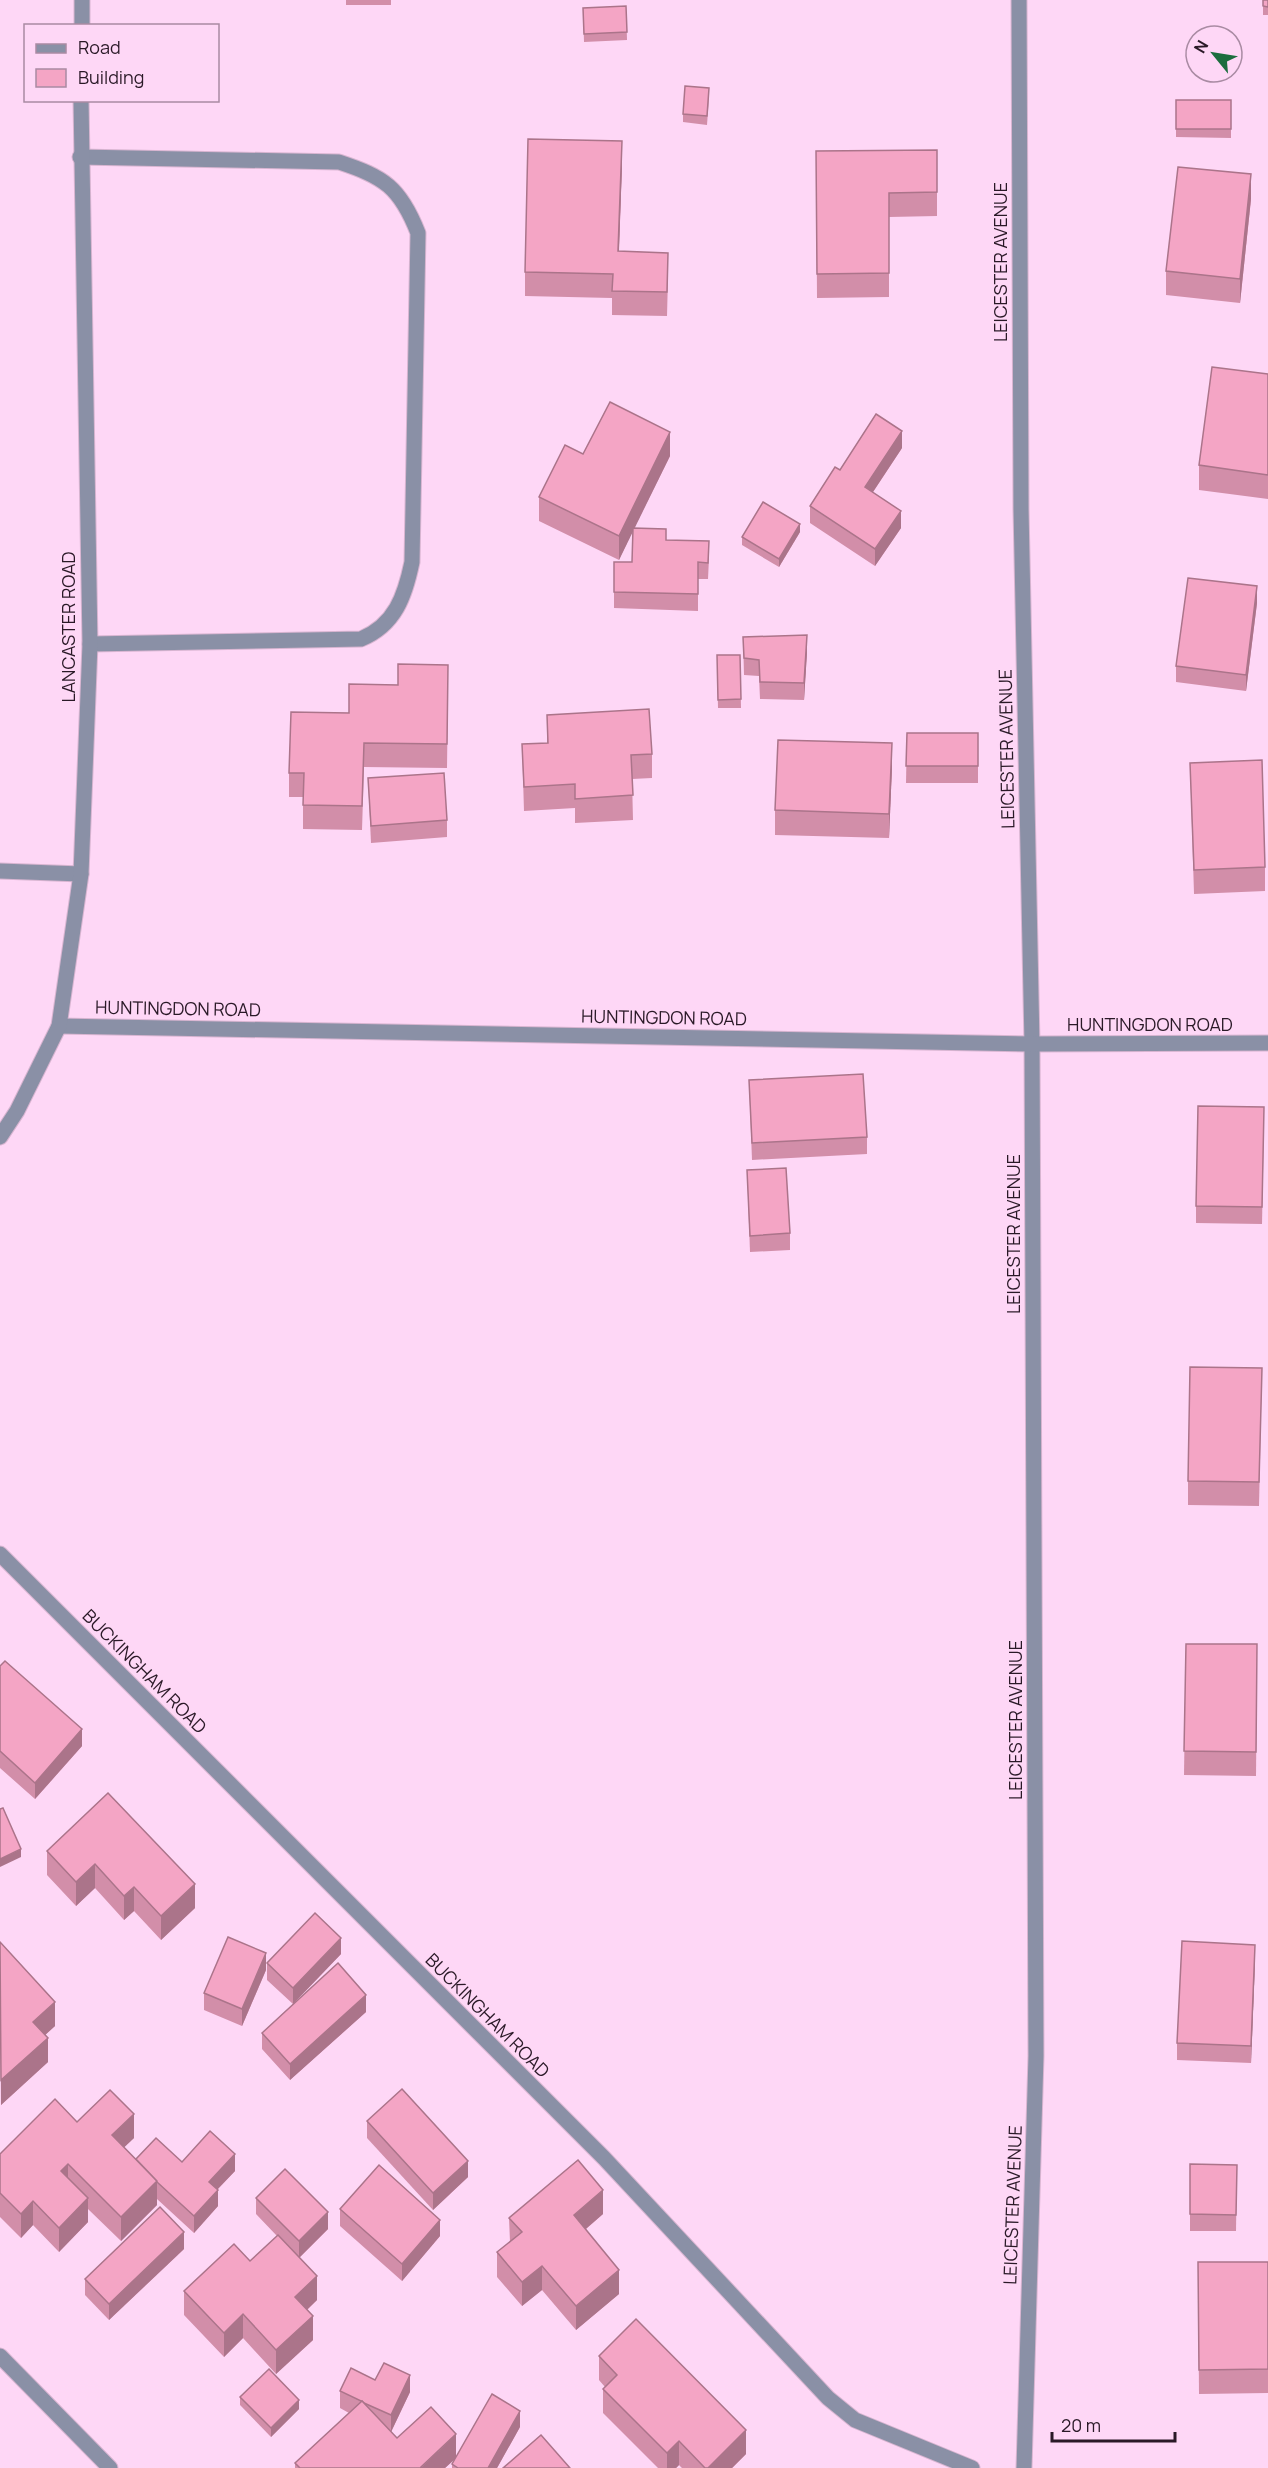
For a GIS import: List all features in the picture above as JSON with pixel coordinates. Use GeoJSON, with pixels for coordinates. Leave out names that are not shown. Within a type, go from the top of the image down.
{"type":"FeatureCollection","features":[{"type":"Feature","properties":{"kind":"street"},"geometry":{"type":"LineString","coordinates":[[82,0],[82,24]]}},
{"type":"Feature","properties":{"kind":"street","name":"LEICESTER AVENUE"},"geometry":{"type":"LineString","coordinates":[[1019,0],[1020,509],[1032,1044],[1036,2056],[1024,2468]]}},
{"type":"Feature","properties":{"kind":"street","name":"LANCASTER ROAD"},"geometry":{"type":"LineString","coordinates":[[0,1137],[17,1111],[59,1026],[81,874],[90,644],[80,157],[81,102]]}},
{"type":"Feature","properties":{"kind":"street"},"geometry":{"type":"LineString","coordinates":[[80,157],[339,162],[363,170],[389,184],[407,205],[418,233],[412,562],[406,589],[393,618],[375,634],[361,639],[90,644]]}},
{"type":"Feature","properties":{"kind":"street"},"geometry":{"type":"LineString","coordinates":[[0,872],[81,874]]}},
{"type":"Feature","properties":{"kind":"street","name":"HUNTINGDON ROAD"},"geometry":{"type":"LineString","coordinates":[[59,1026],[1032,1044],[1268,1043]]}},
{"type":"Feature","properties":{"kind":"street","name":"BUCKINGHAM ROAD"},"geometry":{"type":"LineString","coordinates":[[0,1554],[604,2158],[828,2398],[855,2420],[972,2468]]}},
{"type":"Feature","properties":{"kind":"street"},"geometry":{"type":"LineString","coordinates":[[0,2356],[110,2468]]}},
{"type":"Feature","properties":{"kind":"building"},"geometry":{"type":"Polygon","coordinates":[[[1263,0],[1268,0],[1268,7],[1263,6],[1263,0]]]}},
{"type":"Feature","properties":{"kind":"building"},"geometry":{"type":"Polygon","coordinates":[[[626,6],[627,32],[584,34],[583,8],[626,6]]]}},
{"type":"Feature","properties":{"kind":"building"},"geometry":{"type":"Polygon","coordinates":[[[685,86],[709,88],[707,116],[683,114],[685,86]]]}},
{"type":"Feature","properties":{"kind":"building"},"geometry":{"type":"Polygon","coordinates":[[[1176,100],[1231,100],[1231,129],[1176,129],[1176,100]]]}},
{"type":"Feature","properties":{"kind":"building"},"geometry":{"type":"Polygon","coordinates":[[[528,139],[622,141],[618,251],[668,253],[667,292],[612,291],[613,274],[525,272],[528,139]]]}},
{"type":"Feature","properties":{"kind":"building"},"geometry":{"type":"Polygon","coordinates":[[[937,150],[937,192],[889,193],[889,273],[817,274],[816,151],[937,150]]]}},
{"type":"Feature","properties":{"kind":"building"},"geometry":{"type":"Polygon","coordinates":[[[1178,167],[1251,174],[1240,279],[1166,271],[1178,167]]]}},
{"type":"Feature","properties":{"kind":"building"},"geometry":{"type":"Polygon","coordinates":[[[1212,367],[1268,374],[1268,475],[1199,465],[1212,367]]]}},
{"type":"Feature","properties":{"kind":"building"},"geometry":{"type":"Polygon","coordinates":[[[610,402],[670,432],[619,536],[539,497],[565,445],[583,454],[610,402]]]}},
{"type":"Feature","properties":{"kind":"building"},"geometry":{"type":"Polygon","coordinates":[[[876,414],[902,431],[865,487],[901,511],[875,549],[810,506],[835,467],[840,470],[876,414]]]}},
{"type":"Feature","properties":{"kind":"building"},"geometry":{"type":"Polygon","coordinates":[[[763,502],[800,524],[779,559],[742,537],[763,502]]]}},
{"type":"Feature","properties":{"kind":"building"},"geometry":{"type":"Polygon","coordinates":[[[633,528],[666,529],[666,540],[709,541],[708,563],[698,562],[698,594],[614,592],[614,562],[632,562],[633,528]]]}},
{"type":"Feature","properties":{"kind":"building"},"geometry":{"type":"Polygon","coordinates":[[[1188,578],[1257,586],[1246,675],[1176,666],[1188,578]]]}},
{"type":"Feature","properties":{"kind":"building"},"geometry":{"type":"Polygon","coordinates":[[[807,635],[804,683],[760,682],[759,660],[744,658],[743,637],[807,635]]]}},
{"type":"Feature","properties":{"kind":"building"},"geometry":{"type":"Polygon","coordinates":[[[717,655],[740,655],[741,699],[718,700],[717,655]]]}},
{"type":"Feature","properties":{"kind":"building"},"geometry":{"type":"Polygon","coordinates":[[[398,664],[448,665],[447,744],[364,743],[362,806],[303,805],[304,773],[289,773],[291,712],[349,713],[349,684],[398,685],[398,664]]]}},
{"type":"Feature","properties":{"kind":"building"},"geometry":{"type":"Polygon","coordinates":[[[649,709],[652,754],[631,755],[633,795],[575,799],[575,784],[524,787],[522,744],[548,743],[547,715],[649,709]]]}},
{"type":"Feature","properties":{"kind":"building"},"geometry":{"type":"Polygon","coordinates":[[[907,733],[978,733],[978,766],[906,766],[907,733]]]}},
{"type":"Feature","properties":{"kind":"building"},"geometry":{"type":"Polygon","coordinates":[[[778,740],[892,743],[889,814],[775,810],[778,740]]]}},
{"type":"Feature","properties":{"kind":"building"},"geometry":{"type":"Polygon","coordinates":[[[1262,760],[1265,867],[1194,870],[1190,763],[1262,760]]]}},
{"type":"Feature","properties":{"kind":"building"},"geometry":{"type":"Polygon","coordinates":[[[444,773],[447,820],[371,826],[368,778],[444,773]]]}},
{"type":"Feature","properties":{"kind":"building"},"geometry":{"type":"Polygon","coordinates":[[[863,1074],[867,1137],[752,1143],[749,1080],[863,1074]]]}},
{"type":"Feature","properties":{"kind":"building"},"geometry":{"type":"Polygon","coordinates":[[[1198,1106],[1264,1107],[1262,1207],[1196,1206],[1198,1106]]]}},
{"type":"Feature","properties":{"kind":"building"},"geometry":{"type":"Polygon","coordinates":[[[786,1168],[790,1233],[750,1236],[747,1170],[786,1168]]]}},
{"type":"Feature","properties":{"kind":"building"},"geometry":{"type":"Polygon","coordinates":[[[1190,1367],[1262,1368],[1259,1482],[1188,1481],[1190,1367]]]}},
{"type":"Feature","properties":{"kind":"building"},"geometry":{"type":"Polygon","coordinates":[[[1186,1644],[1257,1644],[1256,1752],[1184,1751],[1186,1644]]]}},
{"type":"Feature","properties":{"kind":"building"},"geometry":{"type":"Polygon","coordinates":[[[5,1661],[82,1729],[35,1783],[0,1751],[0,1666],[5,1661]]]}},
{"type":"Feature","properties":{"kind":"building"},"geometry":{"type":"Polygon","coordinates":[[[108,1793],[195,1884],[161,1916],[134,1887],[124,1896],[95,1864],[76,1882],[47,1851],[108,1793]]]}},
{"type":"Feature","properties":{"kind":"building"},"geometry":{"type":"Polygon","coordinates":[[[3,1808],[21,1849],[0,1859],[0,1809],[3,1808]]]}},
{"type":"Feature","properties":{"kind":"building"},"geometry":{"type":"Polygon","coordinates":[[[315,1913],[341,1938],[293,1988],[267,1963],[315,1913]]]}},
{"type":"Feature","properties":{"kind":"building"},"geometry":{"type":"Polygon","coordinates":[[[228,1937],[266,1953],[242,2009],[204,1993],[228,1937]]]}},
{"type":"Feature","properties":{"kind":"building"},"geometry":{"type":"Polygon","coordinates":[[[1182,1941],[1255,1945],[1251,2046],[1177,2043],[1182,1941]]]}},
{"type":"Feature","properties":{"kind":"building"},"geometry":{"type":"Polygon","coordinates":[[[0,1942],[55,2002],[33,2022],[48,2038],[1,2080],[0,1942]]]}},
{"type":"Feature","properties":{"kind":"building"},"geometry":{"type":"Polygon","coordinates":[[[338,1963],[366,1995],[290,2064],[262,2033],[338,1963]]]}},
{"type":"Feature","properties":{"kind":"building"},"geometry":{"type":"Polygon","coordinates":[[[402,2089],[468,2161],[433,2193],[367,2121],[402,2089]]]}},
{"type":"Feature","properties":{"kind":"building"},"geometry":{"type":"Polygon","coordinates":[[[110,2090],[134,2114],[112,2135],[157,2181],[121,2217],[68,2164],[61,2171],[88,2198],[59,2228],[33,2201],[21,2214],[0,2193],[0,2154],[55,2099],[77,2122],[110,2090]]]}},
{"type":"Feature","properties":{"kind":"building"},"geometry":{"type":"Polygon","coordinates":[[[210,2131],[235,2154],[209,2182],[218,2190],[194,2216],[136,2159],[156,2138],[182,2162],[210,2131]]]}},
{"type":"Feature","properties":{"kind":"building"},"geometry":{"type":"Polygon","coordinates":[[[578,2160],[603,2190],[574,2215],[619,2270],[576,2306],[542,2266],[522,2282],[497,2252],[522,2232],[509,2218],[578,2160]]]}},
{"type":"Feature","properties":{"kind":"building"},"geometry":{"type":"Polygon","coordinates":[[[1190,2164],[1237,2165],[1236,2215],[1190,2214],[1190,2164]]]}},
{"type":"Feature","properties":{"kind":"building"},"geometry":{"type":"Polygon","coordinates":[[[379,2165],[440,2220],[402,2264],[340,2209],[379,2165]]]}},
{"type":"Feature","properties":{"kind":"building"},"geometry":{"type":"Polygon","coordinates":[[[285,2169],[328,2212],[299,2241],[256,2198],[285,2169]]]}},
{"type":"Feature","properties":{"kind":"building"},"geometry":{"type":"Polygon","coordinates":[[[160,2207],[184,2232],[109,2304],[85,2279],[160,2207]]]}},
{"type":"Feature","properties":{"kind":"building"},"geometry":{"type":"Polygon","coordinates":[[[278,2235],[317,2276],[295,2297],[313,2316],[276,2350],[243,2314],[224,2333],[184,2291],[234,2244],[250,2261],[278,2235]]]}},
{"type":"Feature","properties":{"kind":"building"},"geometry":{"type":"Polygon","coordinates":[[[1198,2262],[1268,2262],[1268,2369],[1199,2370],[1198,2262]]]}},
{"type":"Feature","properties":{"kind":"building"},"geometry":{"type":"Polygon","coordinates":[[[636,2319],[746,2430],[708,2468],[705,2468],[679,2441],[667,2453],[603,2389],[617,2375],[599,2356],[636,2319]]]}},
{"type":"Feature","properties":{"kind":"building"},"geometry":{"type":"Polygon","coordinates":[[[384,2363],[410,2375],[391,2415],[340,2391],[351,2368],[375,2380],[384,2363]]]}},
{"type":"Feature","properties":{"kind":"building"},"geometry":{"type":"Polygon","coordinates":[[[269,2369],[299,2400],[271,2428],[240,2397],[269,2369]]]}},
{"type":"Feature","properties":{"kind":"building"},"geometry":{"type":"Polygon","coordinates":[[[492,2394],[520,2411],[488,2468],[458,2468],[452,2464],[492,2394]]]}},
{"type":"Feature","properties":{"kind":"building"},"geometry":{"type":"Polygon","coordinates":[[[362,2401],[397,2438],[431,2407],[456,2434],[422,2468],[300,2468],[295,2463],[362,2401]]]}},
{"type":"Feature","properties":{"kind":"building"},"geometry":{"type":"Polygon","coordinates":[[[541,2435],[570,2468],[503,2468],[541,2435]]]}}]}
